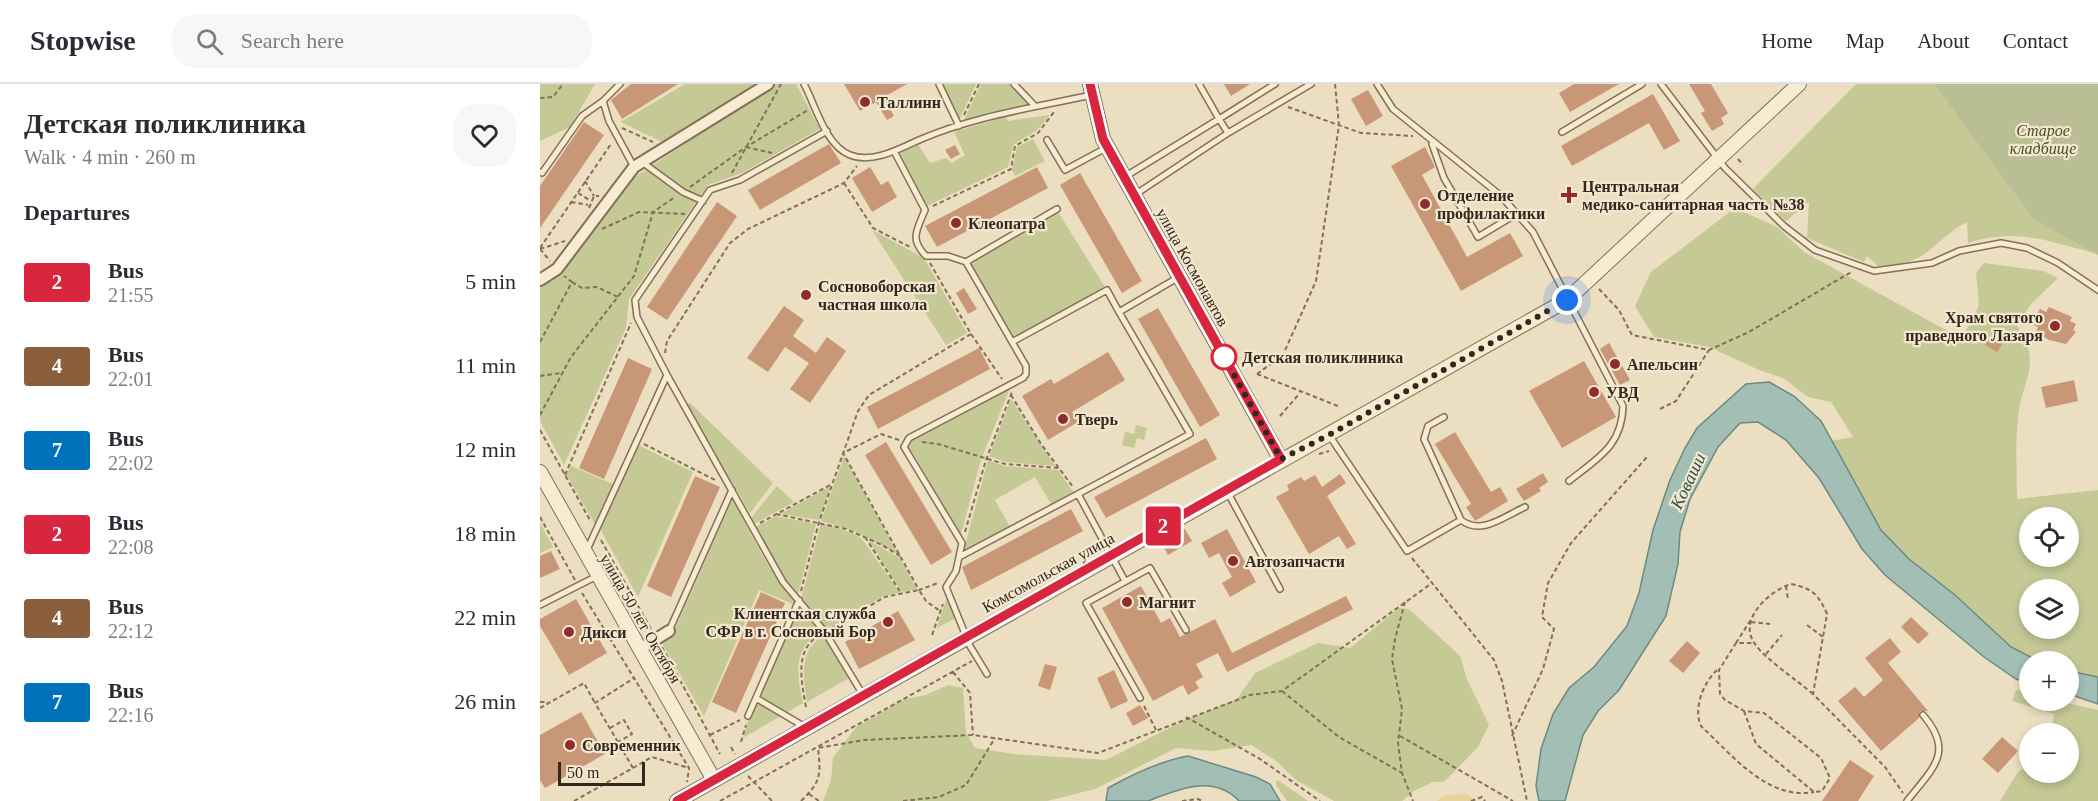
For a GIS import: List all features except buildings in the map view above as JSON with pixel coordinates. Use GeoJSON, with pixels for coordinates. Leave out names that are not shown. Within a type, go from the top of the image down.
{"type":"FeatureCollection","features":[{"type":"Feature","properties":{"kind":"street"},"geometry":{"type":"LineString","coordinates":[[540,280],[557,269],[638,165],[768,84]]}},
{"type":"Feature","properties":{"kind":"street","name":"Комсомольская улица"},"geometry":{"type":"LineString","coordinates":[[677,801],[1567,300],[1799,84]]}},
{"type":"Feature","properties":{"kind":"street","name":"улица Космонавтов"},"geometry":{"type":"LineString","coordinates":[[1091,89],[1103,139],[1281,459]]}},
{"type":"Feature","properties":{"kind":"street","name":"улица 50 лет Октября"},"geometry":{"type":"LineString","coordinates":[[540,472],[714,780]]}},
{"type":"Feature","properties":{"kind":"street"},"geometry":{"type":"LineString","coordinates":[[640,649],[669,631]]}},
{"type":"Feature","properties":{"kind":"lane"},"geometry":{"type":"LineString","coordinates":[[540,172],[542,173],[582,116],[603,101],[620,84]]}},
{"type":"Feature","properties":{"kind":"lane"},"geometry":{"type":"LineString","coordinates":[[804,84],[830,138],[847,155],[862,159],[894,151],[959,126],[1035,106],[1064,101],[1091,89]]}},
{"type":"Feature","properties":{"kind":"lane"},"geometry":{"type":"LineString","coordinates":[[939,84],[959,126]]}},
{"type":"Feature","properties":{"kind":"lane"},"geometry":{"type":"LineString","coordinates":[[1014,84],[1035,106]]}},
{"type":"Feature","properties":{"kind":"lane"},"geometry":{"type":"LineString","coordinates":[[1199,84],[1228,133]]}},
{"type":"Feature","properties":{"kind":"lane"},"geometry":{"type":"LineString","coordinates":[[1124,177],[1275,84]]}},
{"type":"Feature","properties":{"kind":"lane"},"geometry":{"type":"LineString","coordinates":[[1134,195],[1228,133],[1311,84]]}},
{"type":"Feature","properties":{"kind":"lane"},"geometry":{"type":"LineString","coordinates":[[1377,84],[1393,109],[1480,178],[1518,213],[1533,232],[1623,406],[1620,430],[1608,451],[1569,481]]}},
{"type":"Feature","properties":{"kind":"lane"},"geometry":{"type":"LineString","coordinates":[[1562,132],[1642,84]]}},
{"type":"Feature","properties":{"kind":"lane"},"geometry":{"type":"LineString","coordinates":[[1661,84],[1718,160],[1784,226],[1815,250],[1857,267],[1874,271],[1932,263],[1959,251],[2001,243],[2027,248],[2058,263],[2098,290]]}},
{"type":"Feature","properties":{"kind":"lane"},"geometry":{"type":"LineString","coordinates":[[603,101],[616,136],[638,165],[683,192],[703,201]]}},
{"type":"Feature","properties":{"kind":"lane"},"geometry":{"type":"LineString","coordinates":[[827,131],[740,180],[710,190],[635,300],[637,317],[783,582],[825,632],[863,696]]}},
{"type":"Feature","properties":{"kind":"lane"},"geometry":{"type":"LineString","coordinates":[[1047,140],[1065,170],[1108,147]]}},
{"type":"Feature","properties":{"kind":"lane"},"geometry":{"type":"LineString","coordinates":[[1432,142],[1444,177],[1478,237],[1518,213]]}},
{"type":"Feature","properties":{"kind":"lane"},"geometry":{"type":"LineString","coordinates":[[894,151],[925,210],[914,237],[920,249],[926,256],[948,256],[966,262],[1026,366],[1026,374],[1017,381],[909,438],[904,447],[962,543],[961,556],[946,587],[967,637],[987,674]]}},
{"type":"Feature","properties":{"kind":"lane"},"geometry":{"type":"LineString","coordinates":[[966,262],[1057,209]]}},
{"type":"Feature","properties":{"kind":"lane"},"geometry":{"type":"LineString","coordinates":[[1119,312],[1180,277]]}},
{"type":"Feature","properties":{"kind":"lane"},"geometry":{"type":"LineString","coordinates":[[961,556],[1190,434],[1107,290],[1012,342]]}},
{"type":"Feature","properties":{"kind":"lane"},"geometry":{"type":"LineString","coordinates":[[585,553],[668,375]]}},
{"type":"Feature","properties":{"kind":"lane"},"geometry":{"type":"LineString","coordinates":[[1444,417],[1428,426],[1424,439],[1461,520],[1468,525],[1481,528],[1525,507]]}},
{"type":"Feature","properties":{"kind":"lane"},"geometry":{"type":"LineString","coordinates":[[1329,435],[1407,551],[1461,520]]}},
{"type":"Feature","properties":{"kind":"lane"},"geometry":{"type":"LineString","coordinates":[[669,631],[731,489]]}},
{"type":"Feature","properties":{"kind":"lane"},"geometry":{"type":"LineString","coordinates":[[1227,490],[1280,589]]}},
{"type":"Feature","properties":{"kind":"lane"},"geometry":{"type":"LineString","coordinates":[[1078,494],[1125,581]]}},
{"type":"Feature","properties":{"kind":"lane"},"geometry":{"type":"LineString","coordinates":[[1140,698],[1086,603],[1150,568],[1186,630]]}},
{"type":"Feature","properties":{"kind":"lane"},"geometry":{"type":"LineString","coordinates":[[540,605],[570,589],[579,587],[598,575]]}},
{"type":"Feature","properties":{"kind":"lane"},"geometry":{"type":"LineString","coordinates":[[748,716],[799,600]]}},
{"type":"Feature","properties":{"kind":"lane"},"geometry":{"type":"LineString","coordinates":[[756,698],[806,728]]}},
{"type":"Feature","properties":{"kind":"lane"},"geometry":{"type":"LineString","coordinates":[[1907,801],[1935,764],[1941,745],[1936,730],[1923,715]]}},
{"type":"Feature","properties":{"kind":"path"},"geometry":{"type":"LineString","coordinates":[[726,185],[781,84]]}},
{"type":"Feature","properties":{"kind":"path"},"geometry":{"type":"LineString","coordinates":[[963,119],[979,84]]}},
{"type":"Feature","properties":{"kind":"path"},"geometry":{"type":"LineString","coordinates":[[1335,84],[1339,125],[1316,281],[1283,355],[1257,374],[1300,393],[1338,406]]}},
{"type":"Feature","properties":{"kind":"path"},"geometry":{"type":"LineString","coordinates":[[540,98],[553,97],[564,85]]}},
{"type":"Feature","properties":{"kind":"path"},"geometry":{"type":"LineString","coordinates":[[925,210],[1011,169],[1015,146],[1038,133],[1064,101]]}},
{"type":"Feature","properties":{"kind":"path"},"geometry":{"type":"LineString","coordinates":[[1277,104],[1361,133],[1425,136]]}},
{"type":"Feature","properties":{"kind":"path"},"geometry":{"type":"LineString","coordinates":[[540,415],[570,357],[634,276],[653,212],[746,147],[816,105]]}},
{"type":"Feature","properties":{"kind":"path"},"geometry":{"type":"LineString","coordinates":[[609,122],[665,148]]}},
{"type":"Feature","properties":{"kind":"path"},"geometry":{"type":"LineString","coordinates":[[540,249],[616,136]]}},
{"type":"Feature","properties":{"kind":"path"},"geometry":{"type":"LineString","coordinates":[[746,147],[784,155]]}},
{"type":"Feature","properties":{"kind":"path"},"geometry":{"type":"LineString","coordinates":[[1734,155],[1743,165]]}},
{"type":"Feature","properties":{"kind":"path"},"geometry":{"type":"LineString","coordinates":[[663,362],[667,341],[730,243],[748,229],[843,183],[851,173]]}},
{"type":"Feature","properties":{"kind":"path"},"geometry":{"type":"LineString","coordinates":[[585,181],[594,196]]}},
{"type":"Feature","properties":{"kind":"path"},"geometry":{"type":"LineString","coordinates":[[843,183],[873,228],[926,256],[970,334],[1007,386]]}},
{"type":"Feature","properties":{"kind":"path"},"geometry":{"type":"LineString","coordinates":[[577,193],[591,201]]}},
{"type":"Feature","properties":{"kind":"path"},"geometry":{"type":"LineString","coordinates":[[571,202],[588,205]]}},
{"type":"Feature","properties":{"kind":"path"},"geometry":{"type":"LineString","coordinates":[[540,249],[582,236],[639,212],[694,214]]}},
{"type":"Feature","properties":{"kind":"path"},"geometry":{"type":"LineString","coordinates":[[540,249],[572,282],[582,288],[597,287],[618,297]]}},
{"type":"Feature","properties":{"kind":"path"},"geometry":{"type":"LineString","coordinates":[[1660,409],[1676,401],[1709,350],[1749,332],[1857,267]]}},
{"type":"Feature","properties":{"kind":"path"},"geometry":{"type":"LineString","coordinates":[[540,342],[572,282]]}},
{"type":"Feature","properties":{"kind":"path"},"geometry":{"type":"LineString","coordinates":[[1596,285],[1619,310],[1632,335],[1709,350]]}},
{"type":"Feature","properties":{"kind":"path"},"geometry":{"type":"LineString","coordinates":[[565,475],[630,327]]}},
{"type":"Feature","properties":{"kind":"path"},"geometry":{"type":"LineString","coordinates":[[799,600],[819,522],[858,411],[869,396],[970,334]]}},
{"type":"Feature","properties":{"kind":"path"},"geometry":{"type":"LineString","coordinates":[[540,376],[562,373]]}},
{"type":"Feature","properties":{"kind":"path"},"geometry":{"type":"LineString","coordinates":[[962,543],[987,457],[1017,381]]}},
{"type":"Feature","properties":{"kind":"path"},"geometry":{"type":"LineString","coordinates":[[1280,416],[1300,393]]}},
{"type":"Feature","properties":{"kind":"path"},"geometry":{"type":"LineString","coordinates":[[1011,395],[1078,494]]}},
{"type":"Feature","properties":{"kind":"path"},"geometry":{"type":"LineString","coordinates":[[540,430],[720,753]]}},
{"type":"Feature","properties":{"kind":"path"},"geometry":{"type":"LineString","coordinates":[[843,453],[881,434],[907,443],[938,444],[1005,464],[1059,468]]}},
{"type":"Feature","properties":{"kind":"path"},"geometry":{"type":"LineString","coordinates":[[638,441],[731,489]]}},
{"type":"Feature","properties":{"kind":"path"},"geometry":{"type":"LineString","coordinates":[[1320,456],[1328,452]]}},
{"type":"Feature","properties":{"kind":"path"},"geometry":{"type":"LineString","coordinates":[[843,453],[919,590],[926,601],[940,611]]}},
{"type":"Feature","properties":{"kind":"path"},"geometry":{"type":"LineString","coordinates":[[1512,736],[1543,669],[1554,629],[1542,617],[1548,583],[1571,543],[1647,457]]}},
{"type":"Feature","properties":{"kind":"path"},"geometry":{"type":"LineString","coordinates":[[752,527],[833,483]]}},
{"type":"Feature","properties":{"kind":"path"},"geometry":{"type":"LineString","coordinates":[[776,514],[819,522],[866,537],[901,557]]}},
{"type":"Feature","properties":{"kind":"path"},"geometry":{"type":"LineString","coordinates":[[540,517],[579,587],[689,768],[687,782]]}},
{"type":"Feature","properties":{"kind":"path"},"geometry":{"type":"LineString","coordinates":[[866,537],[867,543],[889,578],[902,594]]}},
{"type":"Feature","properties":{"kind":"path"},"geometry":{"type":"LineString","coordinates":[[1407,551],[1494,660],[1502,681],[1527,801]]}},
{"type":"Feature","properties":{"kind":"path"},"geometry":{"type":"LineString","coordinates":[[806,707],[799,669],[812,640],[885,597],[919,590],[937,583],[946,587],[932,635]]}},
{"type":"Feature","properties":{"kind":"path"},"geometry":{"type":"LineString","coordinates":[[818,748],[864,740],[972,735],[1098,753],[1186,717],[1250,695],[1282,690],[1432,583]]}},
{"type":"Feature","properties":{"kind":"path"},"geometry":{"type":"LineString","coordinates":[[1786,586],[1788,600]]}},
{"type":"Feature","properties":{"kind":"path"},"geometry":{"type":"LineString","coordinates":[[1719,669],[1720,694],[1725,700],[1744,711],[1764,713],[1821,758],[1830,778],[1822,791],[1788,796],[1770,789],[1735,761],[1701,726],[1698,719],[1698,704],[1713,675],[1768,596],[1786,586],[1804,586],[1816,594],[1827,614],[1813,694]]}},
{"type":"Feature","properties":{"kind":"path"},"geometry":{"type":"LineString","coordinates":[[1406,602],[1395,639],[1392,659],[1402,709],[1400,736],[1402,772],[1413,801]]}},
{"type":"Feature","properties":{"kind":"path"},"geometry":{"type":"LineString","coordinates":[[1752,620],[1770,624]]}},
{"type":"Feature","properties":{"kind":"path"},"geometry":{"type":"LineString","coordinates":[[1752,620],[1754,643]]}},
{"type":"Feature","properties":{"kind":"path"},"geometry":{"type":"LineString","coordinates":[[1807,625],[1824,637]]}},
{"type":"Feature","properties":{"kind":"path"},"geometry":{"type":"LineString","coordinates":[[1766,654],[1782,635]]}},
{"type":"Feature","properties":{"kind":"path"},"geometry":{"type":"LineString","coordinates":[[1736,643],[1754,643],[1813,694],[1885,767],[1907,801]]}},
{"type":"Feature","properties":{"kind":"path"},"geometry":{"type":"LineString","coordinates":[[720,801],[978,658]]}},
{"type":"Feature","properties":{"kind":"path"},"geometry":{"type":"LineString","coordinates":[[953,672],[970,693],[972,735]]}},
{"type":"Feature","properties":{"kind":"path"},"geometry":{"type":"LineString","coordinates":[[595,704],[634,678]]}},
{"type":"Feature","properties":{"kind":"path"},"geometry":{"type":"LineString","coordinates":[[540,708],[584,683],[633,768]]}},
{"type":"Feature","properties":{"kind":"path"},"geometry":{"type":"LineString","coordinates":[[1282,690],[1340,737],[1402,772]]}},
{"type":"Feature","properties":{"kind":"path"},"geometry":{"type":"LineString","coordinates":[[1140,698],[1156,730]]}},
{"type":"Feature","properties":{"kind":"path"},"geometry":{"type":"LineString","coordinates":[[540,702],[551,702]]}},
{"type":"Feature","properties":{"kind":"path"},"geometry":{"type":"LineString","coordinates":[[1744,711],[1756,744],[1814,792]]}},
{"type":"Feature","properties":{"kind":"path"},"geometry":{"type":"LineString","coordinates":[[710,735],[748,716]]}},
{"type":"Feature","properties":{"kind":"path"},"geometry":{"type":"LineString","coordinates":[[741,742],[748,716]]}},
{"type":"Feature","properties":{"kind":"path"},"geometry":{"type":"LineString","coordinates":[[1186,717],[1260,759],[1320,801]]}},
{"type":"Feature","properties":{"kind":"path"},"geometry":{"type":"LineString","coordinates":[[610,728],[624,720],[632,734],[618,742]]}},
{"type":"Feature","properties":{"kind":"path"},"geometry":{"type":"LineString","coordinates":[[1400,736],[1513,801]]}},
{"type":"Feature","properties":{"kind":"path"},"geometry":{"type":"LineString","coordinates":[[903,801],[939,797],[966,785],[994,738]]}},
{"type":"Feature","properties":{"kind":"path"},"geometry":{"type":"LineString","coordinates":[[731,747],[736,756]]}},
{"type":"Feature","properties":{"kind":"path"},"geometry":{"type":"LineString","coordinates":[[801,801],[816,786],[820,765],[818,748]]}},
{"type":"Feature","properties":{"kind":"path"},"geometry":{"type":"LineString","coordinates":[[574,801],[652,757],[689,768]]}},
{"type":"Feature","properties":{"kind":"path"},"geometry":{"type":"LineString","coordinates":[[746,774],[772,801]]}},
{"type":"Feature","properties":{"kind":"path"},"geometry":{"type":"LineString","coordinates":[[809,794],[819,801]]}},
{"type":"Feature","properties":{"kind":"path"},"geometry":{"type":"LineString","coordinates":[[1471,801],[1482,797],[1485,801]]}},
{"type":"Feature","properties":{"kind":"path"},"geometry":{"type":"LineString","coordinates":[[1182,801],[1198,799],[1202,801]]}},
{"type":"Feature","properties":{"kind":"green space"},"geometry":{"type":"Polygon","coordinates":[[[540,84],[595,84],[570,127],[540,141],[540,84]]]}},
{"type":"Feature","properties":{"kind":"green space"},"geometry":{"type":"Polygon","coordinates":[[[685,84],[763,84],[666,144],[621,122],[685,84]]]}},
{"type":"Feature","properties":{"kind":"green space"},"geometry":{"type":"Polygon","coordinates":[[[776,84],[796,84],[820,129],[742,173],[708,185],[629,299],[626,328],[564,465],[540,421],[540,286],[561,273],[630,180],[776,84]]]}},
{"type":"Feature","properties":{"kind":"green space"},"geometry":{"type":"Polygon","coordinates":[[[941,84],[976,84],[959,120],[941,84]]]}},
{"type":"Feature","properties":{"kind":"green space"},"geometry":{"type":"Polygon","coordinates":[[[981,84],[1011,84],[1031,105],[963,122],[981,84]]]}},
{"type":"Feature","properties":{"kind":"green space"},"geometry":{"type":"Polygon","coordinates":[[[1856,84],[1934,84],[2033,219],[2098,254],[2049,241],[2018,236],[1986,238],[1968,243],[1967,222],[1923,255],[1892,265],[1878,266],[1867,256],[1864,262],[1807,238],[1809,202],[1786,221],[1753,189],[1856,84]]]}},
{"type":"Feature","properties":{"kind":"green space","name":"Старое кладбище"},"geometry":{"type":"Polygon","coordinates":[[[1934,84],[2098,84],[2098,255],[2033,219],[1934,84]]]}},
{"type":"Feature","properties":{"kind":"green space"},"geometry":{"type":"Polygon","coordinates":[[[1050,115],[1036,131],[1014,144],[1008,167],[927,206],[897,153],[918,144],[930,163],[946,158],[952,163],[965,155],[954,132],[1005,117],[1008,121],[1050,115]]]}},
{"type":"Feature","properties":{"kind":"green space"},"geometry":{"type":"Polygon","coordinates":[[[1033,139],[1045,161],[1015,176],[1012,170],[1017,147],[1033,139]]]}},
{"type":"Feature","properties":{"kind":"green space"},"geometry":{"type":"Polygon","coordinates":[[[1735,208],[1777,227],[1804,252],[1962,339],[1979,305],[1976,273],[1984,263],[2043,271],[2058,278],[2031,304],[2017,326],[2025,340],[2030,363],[2018,419],[2017,499],[2098,490],[2098,677],[2079,673],[2079,651],[2019,651],[2011,647],[1955,595],[1909,559],[1881,530],[1830,441],[1853,437],[1831,402],[1808,397],[1783,378],[1759,370],[1709,347],[1654,337],[1635,306],[1651,272],[1735,208]]]}},
{"type":"Feature","properties":{"kind":"green space"},"geometry":{"type":"Polygon","coordinates":[[[1058,212],[1105,287],[1013,339],[969,263],[1058,212]]]}},
{"type":"Feature","properties":{"kind":"green space"},"geometry":{"type":"Polygon","coordinates":[[[872,230],[924,258],[967,333],[946,345],[872,230]]]}},
{"type":"Feature","properties":{"kind":"green space"},"geometry":{"type":"Polygon","coordinates":[[[1010,388],[981,460],[961,534],[909,447],[912,440],[1010,388]]]}},
{"type":"Feature","properties":{"kind":"green space"},"geometry":{"type":"Polygon","coordinates":[[[1011,399],[1055,466],[1005,462],[989,456],[1011,399]]]}},
{"type":"Feature","properties":{"kind":"green space"},"geometry":{"type":"Polygon","coordinates":[[[690,403],[773,483],[750,513],[686,404],[690,403]]]}},
{"type":"Feature","properties":{"kind":"green space"},"geometry":{"type":"Polygon","coordinates":[[[1136,425],[1147,428],[1144,440],[1137,438],[1134,448],[1122,445],[1125,432],[1134,434],[1136,425]]]}},
{"type":"Feature","properties":{"kind":"green space"},"geometry":{"type":"Polygon","coordinates":[[[638,445],[693,472],[638,597],[600,529],[638,445]]]}},
{"type":"Feature","properties":{"kind":"green space"},"geometry":{"type":"Polygon","coordinates":[[[844,456],[898,554],[854,531],[821,521],[844,456]]]}},
{"type":"Feature","properties":{"kind":"green space"},"geometry":{"type":"Polygon","coordinates":[[[988,460],[1004,466],[1058,470],[1074,493],[1051,504],[1035,477],[995,500],[1010,527],[963,553],[988,460]]]}},
{"type":"Feature","properties":{"kind":"green space"},"geometry":{"type":"Polygon","coordinates":[[[571,466],[615,485],[597,528],[566,474],[571,466]]]}},
{"type":"Feature","properties":{"kind":"green space"},"geometry":{"type":"Polygon","coordinates":[[[777,486],[794,502],[754,524],[750,519],[777,486]]]}},
{"type":"Feature","properties":{"kind":"green space"},"geometry":{"type":"Polygon","coordinates":[[[831,486],[819,520],[780,514],[831,486]]]}},
{"type":"Feature","properties":{"kind":"green space"},"geometry":{"type":"Polygon","coordinates":[[[732,499],[769,567],[795,598],[793,604],[759,590],[704,716],[660,640],[673,634],[732,499]]]}},
{"type":"Feature","properties":{"kind":"green space"},"geometry":{"type":"Polygon","coordinates":[[[776,516],[816,524],[798,595],[786,581],[754,528],[776,516]]]}},
{"type":"Feature","properties":{"kind":"green space"},"geometry":{"type":"Polygon","coordinates":[[[540,523],[553,547],[540,553],[540,523]]]}},
{"type":"Feature","properties":{"kind":"green space"},"geometry":{"type":"Polygon","coordinates":[[[821,523],[853,533],[862,539],[900,593],[884,596],[825,631],[801,599],[821,523]]]}},
{"type":"Feature","properties":{"kind":"green space"},"geometry":{"type":"Polygon","coordinates":[[[868,540],[900,558],[917,589],[902,592],[868,540]]]}},
{"type":"Feature","properties":{"kind":"green space"},"geometry":{"type":"Polygon","coordinates":[[[947,597],[956,618],[937,628],[947,597]]]}},
{"type":"Feature","properties":{"kind":"green space"},"geometry":{"type":"Polygon","coordinates":[[[800,604],[821,631],[805,646],[801,654],[798,673],[803,703],[743,738],[749,717],[800,604]]]}},
{"type":"Feature","properties":{"kind":"green space"},"geometry":{"type":"Polygon","coordinates":[[[1399,608],[1409,609],[1460,656],[1467,679],[1489,725],[1478,747],[1450,776],[1443,782],[1433,782],[1414,791],[1402,801],[1334,801],[1296,780],[1275,760],[1251,745],[1212,751],[1176,748],[1095,789],[1047,801],[823,801],[831,780],[833,758],[856,727],[905,699],[926,695],[948,685],[963,688],[966,733],[975,748],[1014,754],[1106,760],[1181,722],[1237,699],[1255,673],[1318,643],[1350,648],[1399,608]]]}},
{"type":"Feature","properties":{"kind":"green space"},"geometry":{"type":"Polygon","coordinates":[[[824,635],[851,677],[807,702],[804,683],[806,656],[816,641],[824,635]]]}},
{"type":"Feature","properties":{"kind":"green space"},"geometry":{"type":"Polygon","coordinates":[[[2016,690],[2019,691],[2019,703],[2012,701],[2016,690]]]}},
{"type":"Feature","properties":{"kind":"green space"},"geometry":{"type":"Polygon","coordinates":[[[2079,706],[2098,710],[2098,801],[2000,801],[2019,771],[2019,783],[2079,783],[2079,723],[2053,723],[2054,714],[2044,711],[2079,711],[2079,706]]]}},
{"type":"Feature","properties":{"kind":"green space"},"geometry":{"type":"Polygon","coordinates":[[[1277,780],[1308,801],[1287,801],[1276,785],[1277,780]]]}},
{"type":"Feature","properties":{"kind":"sand"},"geometry":{"type":"Polygon","coordinates":[[[1466,794],[1476,801],[1437,801],[1446,795],[1466,794]]]}},
{"type":"Feature","properties":{"kind":"water","name":"Коваши"},"geometry":{"type":"Polygon","coordinates":[[[1769,382],[1794,396],[1821,421],[1881,530],[1909,559],[1955,595],[2011,647],[2019,651],[2019,680],[1984,657],[1885,575],[1862,549],[1819,478],[1786,440],[1758,422],[1740,423],[1718,447],[1690,499],[1680,532],[1678,564],[1666,616],[1619,690],[1598,711],[1583,735],[1565,801],[1539,801],[1536,786],[1541,749],[1553,714],[1569,688],[1594,667],[1627,626],[1639,593],[1653,530],[1670,480],[1685,448],[1697,428],[1746,384],[1769,382]]]}},
{"type":"Feature","properties":{"kind":"water"},"geometry":{"type":"Polygon","coordinates":[[[2079,673],[2098,677],[2098,704],[2079,697],[2079,673]]]}},
{"type":"Feature","properties":{"kind":"water"},"geometry":{"type":"Polygon","coordinates":[[[1188,756],[1256,777],[1270,784],[1280,801],[1239,801],[1218,788],[1195,786],[1148,801],[1106,801],[1108,788],[1167,761],[1188,756]]]}},
{"type":"Feature","properties":{"kind":"bus line","name":"2"},"geometry":{"type":"LineString","coordinates":[[677,801],[1281,459],[1103,139],[1090,84]]}},
{"type":"Feature","properties":{"kind":"place","name":"Таллинн"},"geometry":{"type":"Point","coordinates":[865,102]}},
{"type":"Feature","properties":{"kind":"place","name":"Центральная медико-санитарная часть №38"},"geometry":{"type":"Point","coordinates":[1569,195]}},
{"type":"Feature","properties":{"kind":"place","name":"Отделение профилактики"},"geometry":{"type":"Point","coordinates":[1425,204]}},
{"type":"Feature","properties":{"kind":"place","name":"Клеопатра"},"geometry":{"type":"Point","coordinates":[956,223]}},
{"type":"Feature","properties":{"kind":"place","name":"Сосновоборская частная школа"},"geometry":{"type":"Point","coordinates":[806,295]}},
{"type":"Feature","properties":{"kind":"place","name":"Храм святого праведного Лазаря"},"geometry":{"type":"Point","coordinates":[2055,326]}},
{"type":"Feature","properties":{"kind":"place","name":"Детская поликлиника"},"geometry":{"type":"Point","coordinates":[1224,357]}},
{"type":"Feature","properties":{"kind":"place","name":"Апельсин"},"geometry":{"type":"Point","coordinates":[1615,364]}},
{"type":"Feature","properties":{"kind":"place","name":"УВД"},"geometry":{"type":"Point","coordinates":[1594,392]}},
{"type":"Feature","properties":{"kind":"place","name":"Тверь"},"geometry":{"type":"Point","coordinates":[1063,419]}},
{"type":"Feature","properties":{"kind":"place","name":"Автозапчасти"},"geometry":{"type":"Point","coordinates":[1233,561]}},
{"type":"Feature","properties":{"kind":"place","name":"Магнит"},"geometry":{"type":"Point","coordinates":[1127,602]}},
{"type":"Feature","properties":{"kind":"place","name":"Клиентская служба СФР в г. Сосновый Бор"},"geometry":{"type":"Point","coordinates":[888,622]}},
{"type":"Feature","properties":{"kind":"place","name":"Дикси"},"geometry":{"type":"Point","coordinates":[569,632]}},
{"type":"Feature","properties":{"kind":"place","name":"Современник"},"geometry":{"type":"Point","coordinates":[570,745]}},
{"type":"Feature","properties":{"kind":"route"},"geometry":{"type":"LineString","coordinates":[[1224,357],[1281,459],[1329,435],[1567,300]]}}]}
